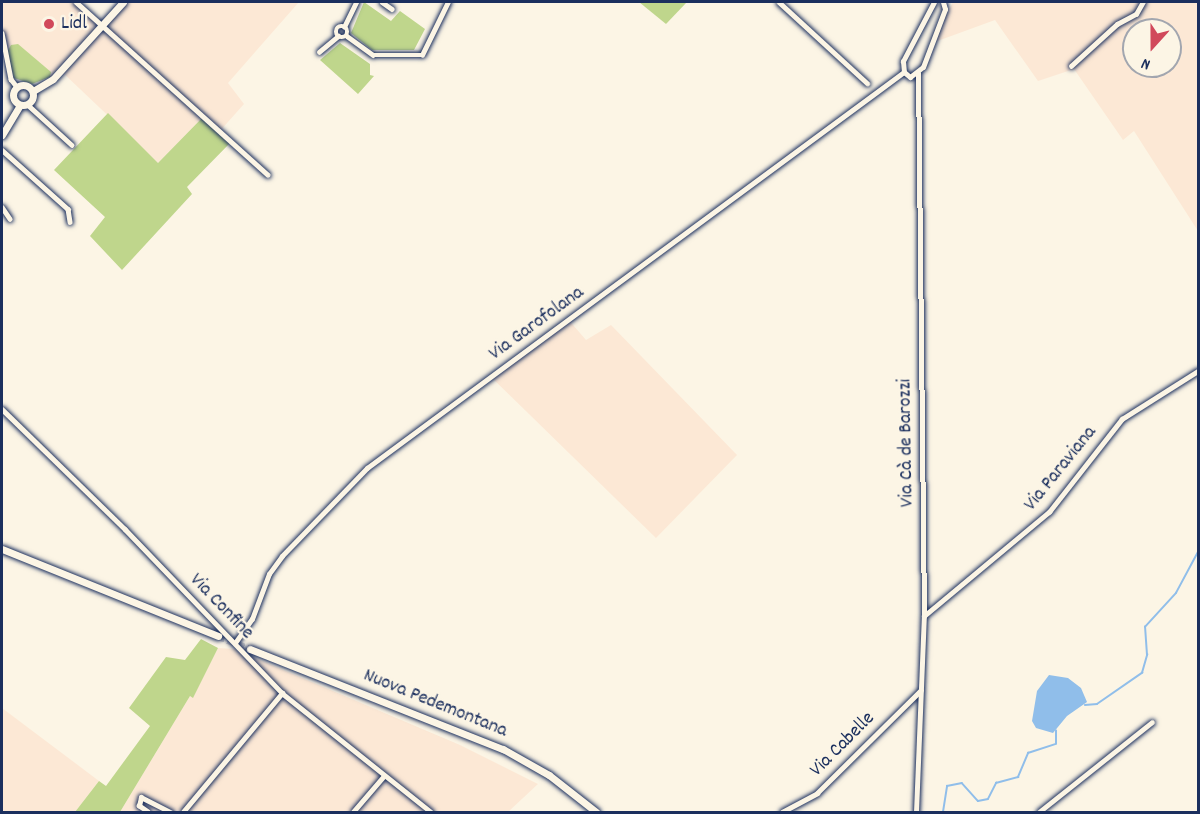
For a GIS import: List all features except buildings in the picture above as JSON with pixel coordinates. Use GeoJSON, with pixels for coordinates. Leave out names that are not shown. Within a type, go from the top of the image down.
{"type":"FeatureCollection","features":[{"type":"Feature","properties":{"kind":"main road"},"geometry":{"type":"LineString","coordinates":[[33,91],[53,79],[123,2]]}},
{"type":"Feature","properties":{"kind":"main road"},"geometry":{"type":"LineString","coordinates":[[24,105],[13,97],[17,87],[27,86],[33,91]]}},
{"type":"Feature","properties":{"kind":"main road"},"geometry":{"type":"LineString","coordinates":[[2,135],[24,105],[33,99],[33,91]]}},
{"type":"Feature","properties":{"kind":"main road"},"geometry":{"type":"LineString","coordinates":[[2,545],[89,586]]}},
{"type":"Feature","properties":{"kind":"main road"},"geometry":{"type":"LineString","coordinates":[[2,551],[218,636]]}},
{"type":"Feature","properties":{"kind":"main road","name":"Nuova Pedemontana"},"geometry":{"type":"LineString","coordinates":[[250,649],[504,749],[549,775],[596,813]]}},
{"type":"Feature","properties":{"kind":"street"},"geometry":{"type":"LineString","coordinates":[[76,2],[268,176]]}},
{"type":"Feature","properties":{"kind":"street"},"geometry":{"type":"LineString","coordinates":[[356,2],[344,27],[347,36],[373,55],[422,55],[448,2]]}},
{"type":"Feature","properties":{"kind":"street"},"geometry":{"type":"LineString","coordinates":[[382,2],[392,9]]}},
{"type":"Feature","properties":{"kind":"street"},"geometry":{"type":"LineString","coordinates":[[779,2],[867,83]]}},
{"type":"Feature","properties":{"kind":"street"},"geometry":{"type":"LineString","coordinates":[[933,2],[903,61],[904,72],[910,76],[918,73],[945,9],[944,2]]}},
{"type":"Feature","properties":{"kind":"street"},"geometry":{"type":"LineString","coordinates":[[1071,66],[1117,24],[1136,14],[1143,2]]}},
{"type":"Feature","properties":{"kind":"street"},"geometry":{"type":"LineString","coordinates":[[338,36],[338,28],[344,27]]}},
{"type":"Feature","properties":{"kind":"street"},"geometry":{"type":"LineString","coordinates":[[2,33],[11,79],[17,87]]}},
{"type":"Feature","properties":{"kind":"street"},"geometry":{"type":"LineString","coordinates":[[319,52],[338,36],[347,36]]}},
{"type":"Feature","properties":{"kind":"street","name":"Via Garofolana"},"geometry":{"type":"LineString","coordinates":[[235,643],[252,620],[269,574],[282,556],[361,474],[904,72]]}},
{"type":"Feature","properties":{"kind":"street","name":"Via Cà de Barozzi"},"geometry":{"type":"LineString","coordinates":[[916,813],[924,616],[918,73]]}},
{"type":"Feature","properties":{"kind":"street"},"geometry":{"type":"LineString","coordinates":[[24,105],[72,145]]}},
{"type":"Feature","properties":{"kind":"street"},"geometry":{"type":"LineString","coordinates":[[2,150],[69,209],[70,222]]}},
{"type":"Feature","properties":{"kind":"street"},"geometry":{"type":"LineString","coordinates":[[2,207],[10,219]]}},
{"type":"Feature","properties":{"kind":"street","name":"Via Paraviana"},"geometry":{"type":"LineString","coordinates":[[924,616],[1049,512],[1122,419],[1198,371]]}},
{"type":"Feature","properties":{"kind":"street","name":"Via Confine"},"geometry":{"type":"LineString","coordinates":[[2,408],[282,693],[383,777],[430,812]]}},
{"type":"Feature","properties":{"kind":"street","name":"Via Cabelle"},"geometry":{"type":"LineString","coordinates":[[782,813],[817,793],[921,690]]}},
{"type":"Feature","properties":{"kind":"street"},"geometry":{"type":"LineString","coordinates":[[183,813],[282,693]]}},
{"type":"Feature","properties":{"kind":"street"},"geometry":{"type":"LineString","coordinates":[[1039,813],[1152,722]]}},
{"type":"Feature","properties":{"kind":"street"},"geometry":{"type":"LineString","coordinates":[[353,813],[383,777]]}},
{"type":"Feature","properties":{"kind":"street"},"geometry":{"type":"LineString","coordinates":[[148,813],[139,806],[141,797],[171,813]]}},
{"type":"Feature","properties":{"kind":"shaded area"},"geometry":{"type":"Polygon","coordinates":[[[2,2],[74,2],[100,26],[122,2],[299,2],[228,83],[244,104],[219,132],[202,118],[158,163],[61,71],[53,79],[18,48],[7,50],[2,38],[2,2]]]}},
{"type":"Feature","properties":{"kind":"shaded area"},"geometry":{"type":"Polygon","coordinates":[[[953,2],[1198,2],[1198,231],[1134,131],[1123,140],[1074,69],[1038,81],[995,20],[932,43],[953,2]]]}},
{"type":"Feature","properties":{"kind":"shaded area"},"geometry":{"type":"Polygon","coordinates":[[[567,318],[586,340],[611,325],[737,455],[656,538],[490,376],[567,318]]]}},
{"type":"Feature","properties":{"kind":"shaded area"},"geometry":{"type":"Polygon","coordinates":[[[218,648],[234,649],[460,745],[538,784],[508,812],[120,812],[190,696],[193,697],[218,648]]]}},
{"type":"Feature","properties":{"kind":"shaded area"},"geometry":{"type":"Polygon","coordinates":[[[2,708],[99,781],[75,812],[2,812],[2,708]]]}},
{"type":"Feature","properties":{"kind":"green space"},"geometry":{"type":"Polygon","coordinates":[[[364,2],[391,21],[400,11],[425,29],[414,50],[372,50],[351,33],[364,2]]]}},
{"type":"Feature","properties":{"kind":"green space"},"geometry":{"type":"Polygon","coordinates":[[[639,2],[687,2],[666,24],[639,2]]]}},
{"type":"Feature","properties":{"kind":"green space"},"geometry":{"type":"Polygon","coordinates":[[[340,43],[370,64],[370,75],[374,76],[358,94],[320,60],[340,43]]]}},
{"type":"Feature","properties":{"kind":"green space"},"geometry":{"type":"Polygon","coordinates":[[[18,44],[51,72],[50,77],[32,84],[14,78],[7,52],[11,45],[18,44]]]}},
{"type":"Feature","properties":{"kind":"green space"},"geometry":{"type":"Polygon","coordinates":[[[108,113],[158,163],[202,118],[231,142],[187,187],[192,194],[122,270],[90,236],[105,217],[54,170],[108,113]]]}},
{"type":"Feature","properties":{"kind":"green space"},"geometry":{"type":"Polygon","coordinates":[[[201,639],[218,648],[193,698],[190,696],[120,812],[75,812],[99,781],[106,786],[150,726],[129,708],[166,657],[185,660],[201,639]]]}},
{"type":"Feature","properties":{"kind":"water"},"geometry":{"type":"Polygon","coordinates":[[[1049,675],[1068,678],[1081,688],[1087,702],[1067,716],[1053,733],[1036,728],[1032,721],[1037,691],[1049,675]]]}},
{"type":"Feature","properties":{"kind":"waterway"},"geometry":{"type":"LineString","coordinates":[[1085,705],[1097,704],[1142,673],[1147,655],[1145,627],[1176,593],[1198,552]]}},
{"type":"Feature","properties":{"kind":"waterway"},"geometry":{"type":"LineString","coordinates":[[943,812],[947,786],[962,783],[978,801],[988,799],[996,783],[1018,777],[1028,753],[1056,744],[1056,731]]}},
{"type":"Feature","properties":{"kind":"tunnel"},"geometry":{"type":"LineString","coordinates":[[218,636],[250,649]]}},
{"type":"Feature","properties":{"kind":"place","name":"Lidl"},"geometry":{"type":"Point","coordinates":[49,24]}}]}
